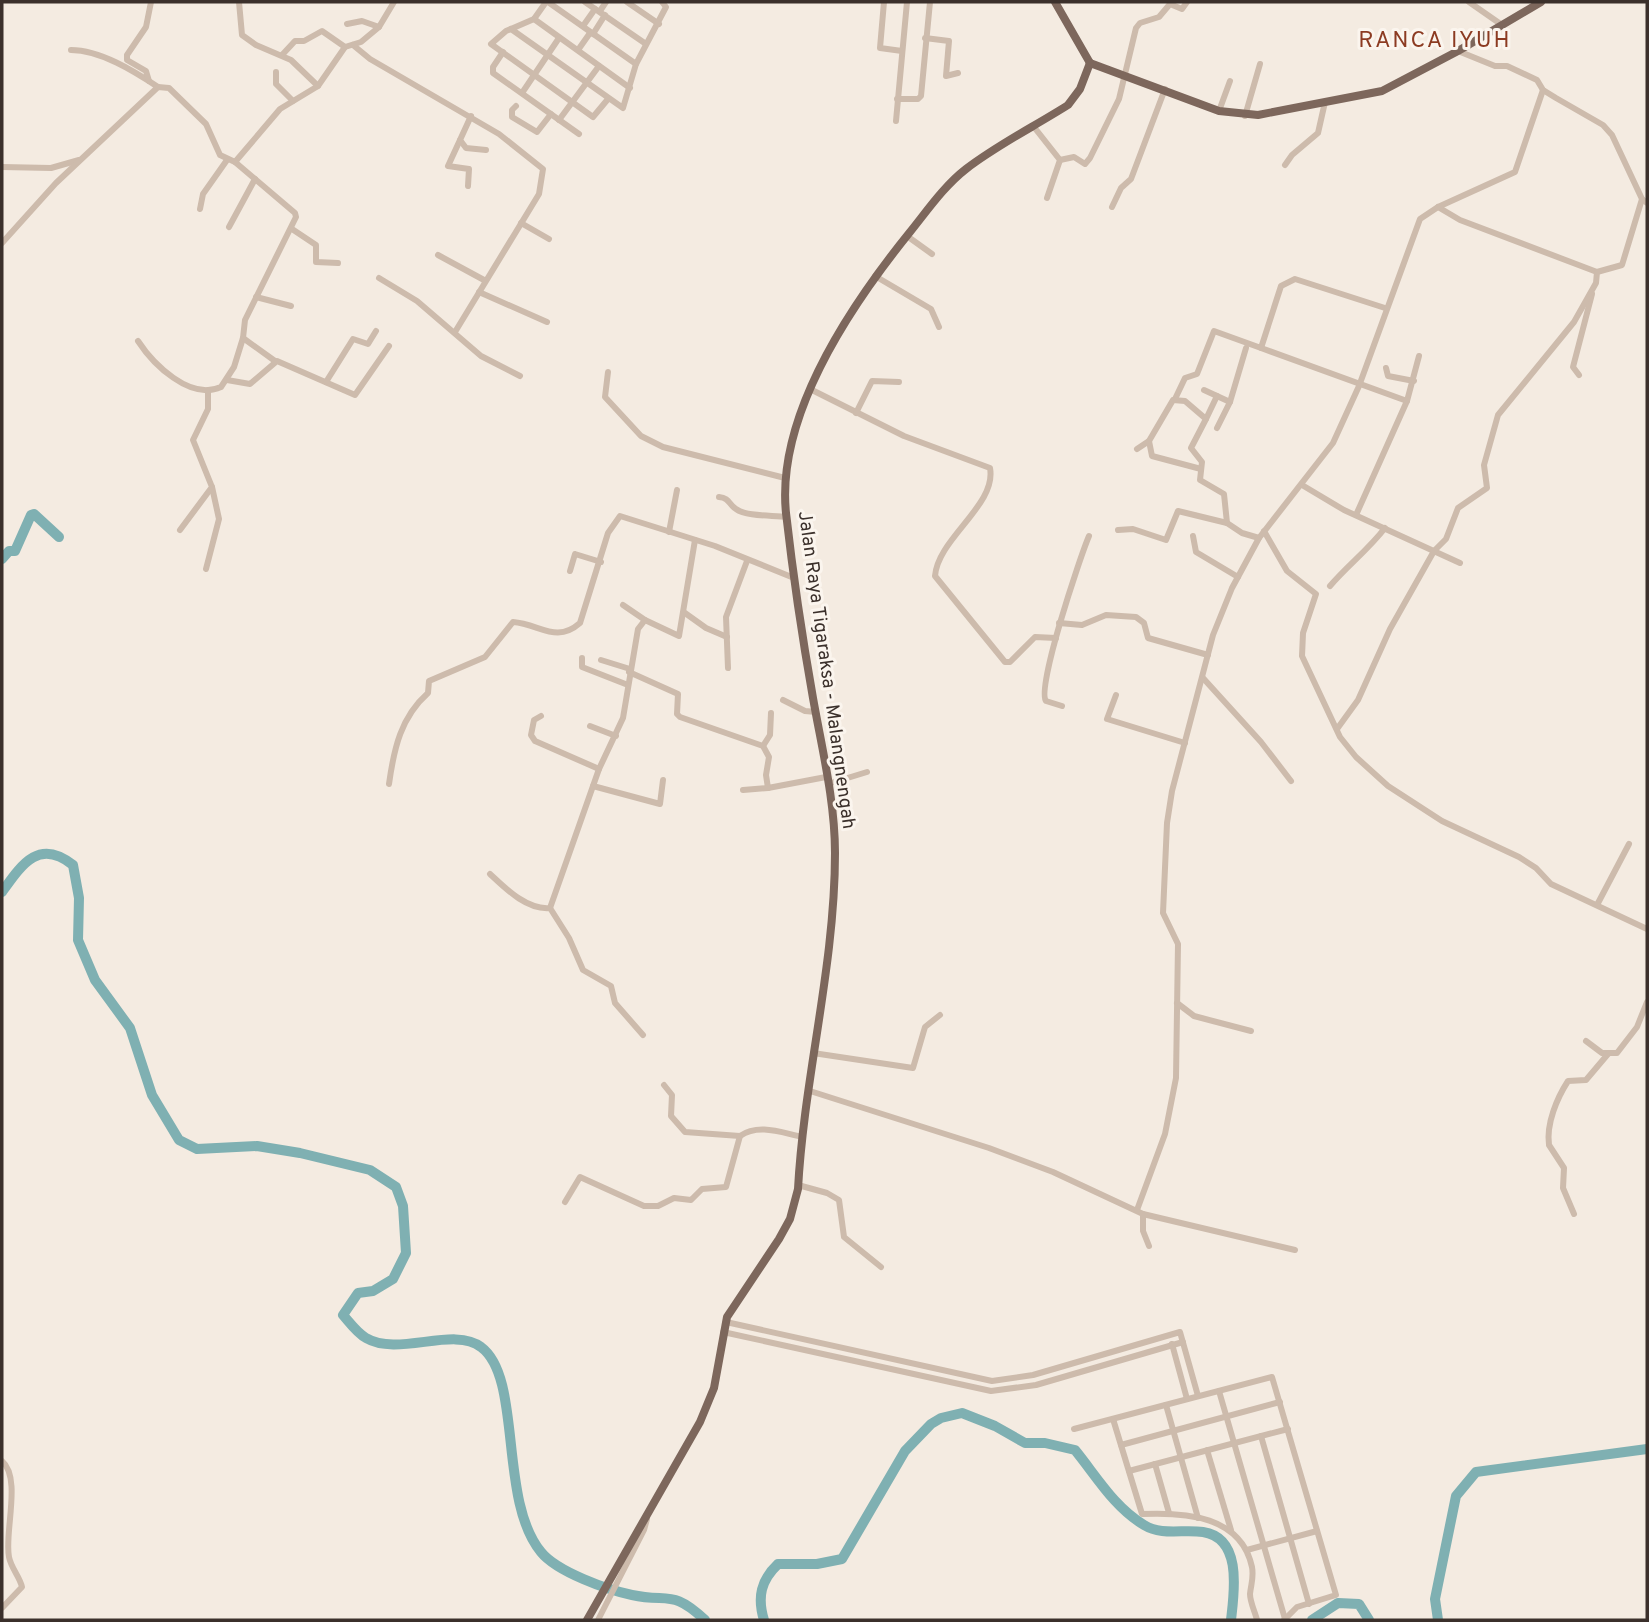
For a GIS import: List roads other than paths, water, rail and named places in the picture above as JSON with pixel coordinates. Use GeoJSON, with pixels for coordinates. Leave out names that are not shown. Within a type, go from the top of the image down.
{"type":"FeatureCollection","features":[{"type":"Feature","properties":{"kind":"main road"},"geometry":{"type":"LineString","coordinates":[[1055,2],[1090,63],[1219,111],[1245,116],[1382,91],[1458,51],[1541,2]]}},
{"type":"Feature","properties":{"kind":"main road","name":"Jalan Raya Tigaraksa - Malangnengah"},"geometry":{"type":"LineString","coordinates":[[587,1620],[611,1585],[710,1398],[726,1322],[790,1219],[798,1185],[829,933],[835,854],[834,813],[794,578],[787,517],[785,478],[794,432],[852,309],[907,236],[964,170],[1072,100],[1090,63]]}},
{"type":"Feature","properties":{"kind":"street"},"geometry":{"type":"LineString","coordinates":[[149,81],[146,71],[127,60],[127,55],[146,27],[151,2]]}},
{"type":"Feature","properties":{"kind":"street"},"geometry":{"type":"LineString","coordinates":[[239,2],[242,35],[256,45],[282,55],[318,86]]}},
{"type":"Feature","properties":{"kind":"street"},"geometry":{"type":"LineString","coordinates":[[235,162],[273,116],[318,86],[345,47],[353,45],[379,27],[394,2]]}},
{"type":"Feature","properties":{"kind":"street"},"geometry":{"type":"LineString","coordinates":[[608,99],[594,118],[491,42],[534,19],[547,2],[636,64]]}},
{"type":"Feature","properties":{"kind":"street"},"geometry":{"type":"LineString","coordinates":[[585,2],[646,44]]}},
{"type":"Feature","properties":{"kind":"street"},"geometry":{"type":"LineString","coordinates":[[578,50],[592,34],[606,2]]}},
{"type":"Feature","properties":{"kind":"street"},"geometry":{"type":"LineString","coordinates":[[627,2],[659,24]]}},
{"type":"Feature","properties":{"kind":"street"},"geometry":{"type":"LineString","coordinates":[[511,29],[623,108],[636,64],[666,6],[662,2]]}},
{"type":"Feature","properties":{"kind":"street"},"geometry":{"type":"LineString","coordinates":[[884,2],[880,48],[902,51]]}},
{"type":"Feature","properties":{"kind":"street"},"geometry":{"type":"LineString","coordinates":[[896,121],[907,2]]}},
{"type":"Feature","properties":{"kind":"street"},"geometry":{"type":"LineString","coordinates":[[897,99],[918,99],[921,96],[930,2]]}},
{"type":"Feature","properties":{"kind":"street"},"geometry":{"type":"LineString","coordinates":[[1060,160],[1074,157],[1087,163],[1119,99],[1138,25],[1159,17],[1170,4],[1182,9],[1187,2]]}},
{"type":"Feature","properties":{"kind":"street"},"geometry":{"type":"LineString","coordinates":[[1469,2],[1502,24]]}},
{"type":"Feature","properties":{"kind":"street"},"geometry":{"type":"LineString","coordinates":[[583,26],[600,12]]}},
{"type":"Feature","properties":{"kind":"street"},"geometry":{"type":"LineString","coordinates":[[534,19],[630,88]]}},
{"type":"Feature","properties":{"kind":"street"},"geometry":{"type":"LineString","coordinates":[[347,24],[362,21],[379,27]]}},
{"type":"Feature","properties":{"kind":"street"},"geometry":{"type":"LineString","coordinates":[[282,55],[295,41],[304,41],[322,31],[345,47]]}},
{"type":"Feature","properties":{"kind":"street"},"geometry":{"type":"LineString","coordinates":[[522,93],[559,38]]}},
{"type":"Feature","properties":{"kind":"street"},"geometry":{"type":"LineString","coordinates":[[925,38],[949,41],[946,76],[958,73]]}},
{"type":"Feature","properties":{"kind":"street"},"geometry":{"type":"LineString","coordinates":[[353,45],[370,59],[471,116],[542,166],[539,194],[484,280],[455,332]]}},
{"type":"Feature","properties":{"kind":"street"},"geometry":{"type":"LineString","coordinates":[[71,50],[85,51],[101,57],[158,87],[169,88],[201,117],[214,148],[227,160],[235,162],[295,213],[292,229],[243,325],[243,338],[227,380],[218,389],[208,390],[170,376],[138,341]]}},
{"type":"Feature","properties":{"kind":"street"},"geometry":{"type":"LineString","coordinates":[[1438,207],[1460,219],[1597,272],[1622,265],[1645,201],[1609,130],[1543,90],[1537,80],[1514,69],[1495,66],[1458,51]]}},
{"type":"Feature","properties":{"kind":"street"},"geometry":{"type":"LineString","coordinates":[[503,52],[493,67],[493,73],[579,134]]}},
{"type":"Feature","properties":{"kind":"street"},"geometry":{"type":"LineString","coordinates":[[1245,116],[1260,64]]}},
{"type":"Feature","properties":{"kind":"street"},"geometry":{"type":"LineString","coordinates":[[559,120],[599,66]]}},
{"type":"Feature","properties":{"kind":"street"},"geometry":{"type":"LineString","coordinates":[[276,72],[276,84],[293,101]]}},
{"type":"Feature","properties":{"kind":"street"},"geometry":{"type":"LineString","coordinates":[[1219,111],[1230,81]]}},
{"type":"Feature","properties":{"kind":"street"},"geometry":{"type":"LineString","coordinates":[[2,243],[82,159],[158,87]]}},
{"type":"Feature","properties":{"kind":"street"},"geometry":{"type":"LineString","coordinates":[[1112,207],[1121,188],[1131,179],[1164,89]]}},
{"type":"Feature","properties":{"kind":"street"},"geometry":{"type":"LineString","coordinates":[[1149,1246],[1140,1212],[1165,1134],[1176,1078],[1178,940],[1163,913],[1167,823],[1208,655],[1225,602],[1259,538],[1332,443],[1359,386],[1385,308],[1420,219],[1438,207],[1515,172],[1543,90]]}},
{"type":"Feature","properties":{"kind":"street"},"geometry":{"type":"LineString","coordinates":[[1285,165],[1292,155],[1318,132],[1325,102]]}},
{"type":"Feature","properties":{"kind":"street"},"geometry":{"type":"LineString","coordinates":[[516,106],[512,110],[512,117],[537,132],[551,114]]}},
{"type":"Feature","properties":{"kind":"street"},"geometry":{"type":"LineString","coordinates":[[448,166],[471,116]]}},
{"type":"Feature","properties":{"kind":"street"},"geometry":{"type":"LineString","coordinates":[[1034,127],[1060,160]]}},
{"type":"Feature","properties":{"kind":"street"},"geometry":{"type":"LineString","coordinates":[[460,140],[466,148],[486,150]]}},
{"type":"Feature","properties":{"kind":"street"},"geometry":{"type":"LineString","coordinates":[[2,167],[51,169],[82,159]]}},
{"type":"Feature","properties":{"kind":"street"},"geometry":{"type":"LineString","coordinates":[[200,209],[204,194],[227,160]]}},
{"type":"Feature","properties":{"kind":"street"},"geometry":{"type":"LineString","coordinates":[[1047,198],[1060,160]]}},
{"type":"Feature","properties":{"kind":"street"},"geometry":{"type":"LineString","coordinates":[[439,164],[469,169],[468,186]]}},
{"type":"Feature","properties":{"kind":"street"},"geometry":{"type":"LineString","coordinates":[[229,227],[254,179]]}},
{"type":"Feature","properties":{"kind":"street"},"geometry":{"type":"LineString","coordinates":[[521,223],[549,239]]}},
{"type":"Feature","properties":{"kind":"street"},"geometry":{"type":"LineString","coordinates":[[292,229],[316,245],[316,261],[338,263]]}},
{"type":"Feature","properties":{"kind":"street"},"geometry":{"type":"LineString","coordinates":[[907,236],[932,254]]}},
{"type":"Feature","properties":{"kind":"street"},"geometry":{"type":"LineString","coordinates":[[438,255],[484,280]]}},
{"type":"Feature","properties":{"kind":"street"},"geometry":{"type":"LineString","coordinates":[[1337,729],[1358,700],[1390,629],[1434,551],[1446,539],[1460,506],[1483,493],[1488,486],[1484,465],[1498,415],[1562,339],[1591,292],[1597,272]]}},
{"type":"Feature","properties":{"kind":"street"},"geometry":{"type":"LineString","coordinates":[[876,276],[930,309],[939,327]]}},
{"type":"Feature","properties":{"kind":"street"},"geometry":{"type":"LineString","coordinates":[[379,278],[417,302],[481,356],[520,376]]}},
{"type":"Feature","properties":{"kind":"street"},"geometry":{"type":"LineString","coordinates":[[1261,348],[1281,286],[1290,279],[1385,308]]}},
{"type":"Feature","properties":{"kind":"street"},"geometry":{"type":"LineString","coordinates":[[479,292],[547,322]]}},
{"type":"Feature","properties":{"kind":"street"},"geometry":{"type":"LineString","coordinates":[[1578,375],[1573,367],[1592,299],[1591,292]]}},
{"type":"Feature","properties":{"kind":"street"},"geometry":{"type":"LineString","coordinates":[[256,297],[291,306]]}},
{"type":"Feature","properties":{"kind":"street"},"geometry":{"type":"LineString","coordinates":[[326,382],[354,339],[368,344],[376,331]]}},
{"type":"Feature","properties":{"kind":"street"},"geometry":{"type":"LineString","coordinates":[[1137,449],[1149,442],[1185,378],[1197,373],[1214,331],[1359,386],[1407,401]]}},
{"type":"Feature","properties":{"kind":"street"},"geometry":{"type":"LineString","coordinates":[[243,338],[275,361],[357,394],[389,346]]}},
{"type":"Feature","properties":{"kind":"street"},"geometry":{"type":"LineString","coordinates":[[1217,428],[1230,402],[1246,348]]}},
{"type":"Feature","properties":{"kind":"street"},"geometry":{"type":"LineString","coordinates":[[1356,515],[1407,401],[1419,356]]}},
{"type":"Feature","properties":{"kind":"street"},"geometry":{"type":"LineString","coordinates":[[227,380],[252,383],[275,361]]}},
{"type":"Feature","properties":{"kind":"street"},"geometry":{"type":"LineString","coordinates":[[1386,368],[1388,376],[1414,381]]}},
{"type":"Feature","properties":{"kind":"street"},"geometry":{"type":"LineString","coordinates":[[608,372],[605,397],[642,436],[663,447],[785,478]]}},
{"type":"Feature","properties":{"kind":"street"},"geometry":{"type":"LineString","coordinates":[[856,413],[872,381],[899,382]]}},
{"type":"Feature","properties":{"kind":"street"},"geometry":{"type":"LineString","coordinates":[[206,569],[219,520],[212,487],[193,440],[208,409],[208,390]]}},
{"type":"Feature","properties":{"kind":"street"},"geometry":{"type":"LineString","coordinates":[[812,390],[904,436],[989,468],[990,479],[985,492],[941,555],[935,576],[1005,662],[1010,662],[1035,637],[1056,638]]}},
{"type":"Feature","properties":{"kind":"street"},"geometry":{"type":"LineString","coordinates":[[1204,390],[1230,402]]}},
{"type":"Feature","properties":{"kind":"street"},"geometry":{"type":"LineString","coordinates":[[1217,396],[1191,448],[1201,459],[1203,483],[1218,488],[1224,494],[1227,523]]}},
{"type":"Feature","properties":{"kind":"street"},"geometry":{"type":"LineString","coordinates":[[1175,399],[1187,403],[1206,419]]}},
{"type":"Feature","properties":{"kind":"street"},"geometry":{"type":"LineString","coordinates":[[1149,442],[1152,456],[1201,470]]}},
{"type":"Feature","properties":{"kind":"street"},"geometry":{"type":"LineString","coordinates":[[1302,485],[1356,515],[1460,563]]}},
{"type":"Feature","properties":{"kind":"street"},"geometry":{"type":"LineString","coordinates":[[180,530],[212,487]]}},
{"type":"Feature","properties":{"kind":"street"},"geometry":{"type":"LineString","coordinates":[[669,532],[677,490]]}},
{"type":"Feature","properties":{"kind":"street"},"geometry":{"type":"LineString","coordinates":[[719,497],[727,498],[740,512],[761,517],[787,517]]}},
{"type":"Feature","properties":{"kind":"street"},"geometry":{"type":"LineString","coordinates":[[1118,530],[1133,529],[1166,540],[1178,511],[1227,523],[1242,533],[1259,538]]}},
{"type":"Feature","properties":{"kind":"street"},"geometry":{"type":"LineString","coordinates":[[389,783],[399,736],[410,710],[428,693],[429,681],[485,657],[513,622],[553,634],[572,630],[580,623],[608,533],[620,516],[695,540],[794,578]]}},
{"type":"Feature","properties":{"kind":"street"},"geometry":{"type":"LineString","coordinates":[[1330,586],[1356,557],[1367,552],[1385,528]]}},
{"type":"Feature","properties":{"kind":"street"},"geometry":{"type":"LineString","coordinates":[[1264,531],[1287,571],[1316,594],[1303,634],[1301,650],[1337,729],[1356,757],[1394,791],[1470,836],[1519,857],[1536,868],[1551,884],[1647,929]]}},
{"type":"Feature","properties":{"kind":"street"},"geometry":{"type":"LineString","coordinates":[[1062,706],[1042,697],[1059,623],[1089,536]]}},
{"type":"Feature","properties":{"kind":"street"},"geometry":{"type":"LineString","coordinates":[[1193,536],[1196,552],[1238,577]]}},
{"type":"Feature","properties":{"kind":"street"},"geometry":{"type":"LineString","coordinates":[[622,605],[645,620],[679,636],[685,613],[695,540]]}},
{"type":"Feature","properties":{"kind":"street"},"geometry":{"type":"LineString","coordinates":[[570,570],[575,554],[601,562]]}},
{"type":"Feature","properties":{"kind":"street"},"geometry":{"type":"LineString","coordinates":[[728,668],[727,613],[747,561]]}},
{"type":"Feature","properties":{"kind":"street"},"geometry":{"type":"LineString","coordinates":[[685,613],[706,628],[727,637]]}},
{"type":"Feature","properties":{"kind":"street"},"geometry":{"type":"LineString","coordinates":[[1059,623],[1082,625],[1107,615],[1136,617],[1144,623],[1148,638],[1208,655]]}},
{"type":"Feature","properties":{"kind":"street"},"geometry":{"type":"LineString","coordinates":[[550,908],[599,769],[616,736],[638,629],[645,620]]}},
{"type":"Feature","properties":{"kind":"street"},"geometry":{"type":"LineString","coordinates":[[583,657],[582,667],[628,685]]}},
{"type":"Feature","properties":{"kind":"street"},"geometry":{"type":"LineString","coordinates":[[601,660],[678,694],[677,714],[680,717],[763,746],[769,757],[766,775],[768,788]]}},
{"type":"Feature","properties":{"kind":"street"},"geometry":{"type":"LineString","coordinates":[[1203,678],[1261,742],[1291,781]]}},
{"type":"Feature","properties":{"kind":"street"},"geometry":{"type":"LineString","coordinates":[[1116,695],[1107,719],[1185,743]]}},
{"type":"Feature","properties":{"kind":"street"},"geometry":{"type":"LineString","coordinates":[[783,700],[805,711],[816,712]]}},
{"type":"Feature","properties":{"kind":"street"},"geometry":{"type":"LineString","coordinates":[[763,746],[769,735],[771,713]]}},
{"type":"Feature","properties":{"kind":"street"},"geometry":{"type":"LineString","coordinates":[[541,716],[534,720],[531,732],[535,741],[599,769]]}},
{"type":"Feature","properties":{"kind":"street"},"geometry":{"type":"LineString","coordinates":[[590,726],[616,736]]}},
{"type":"Feature","properties":{"kind":"street"},"geometry":{"type":"LineString","coordinates":[[743,790],[827,780],[867,772]]}},
{"type":"Feature","properties":{"kind":"street"},"geometry":{"type":"LineString","coordinates":[[593,786],[660,804],[663,780]]}},
{"type":"Feature","properties":{"kind":"street"},"geometry":{"type":"LineString","coordinates":[[1597,905],[1629,844]]}},
{"type":"Feature","properties":{"kind":"street"},"geometry":{"type":"LineString","coordinates":[[491,874],[516,897],[536,906],[550,908],[569,938],[583,970],[611,986],[616,1004],[643,1035]]}},
{"type":"Feature","properties":{"kind":"street"},"geometry":{"type":"LineString","coordinates":[[1586,1041],[1608,1054],[1617,1053],[1627,1042],[1647,1002]]}},
{"type":"Feature","properties":{"kind":"street"},"geometry":{"type":"LineString","coordinates":[[1177,1003],[1194,1016],[1251,1031]]}},
{"type":"Feature","properties":{"kind":"street"},"geometry":{"type":"LineString","coordinates":[[813,1053],[913,1068],[925,1027],[940,1015]]}},
{"type":"Feature","properties":{"kind":"street"},"geometry":{"type":"LineString","coordinates":[[1574,1214],[1563,1188],[1564,1168],[1549,1145],[1550,1126],[1568,1081],[1586,1080],[1608,1054]]}},
{"type":"Feature","properties":{"kind":"street"},"geometry":{"type":"LineString","coordinates":[[664,1085],[672,1095],[671,1116],[685,1132],[740,1136],[759,1128],[803,1137]]}},
{"type":"Feature","properties":{"kind":"street"},"geometry":{"type":"LineString","coordinates":[[810,1091],[989,1148],[1053,1172],[1140,1212],[1295,1250]]}},
{"type":"Feature","properties":{"kind":"street"},"geometry":{"type":"LineString","coordinates":[[565,1202],[580,1177],[622,1198],[652,1207],[671,1198],[692,1200],[702,1189],[725,1189],[731,1178],[740,1136]]}},
{"type":"Feature","properties":{"kind":"street"},"geometry":{"type":"LineString","coordinates":[[798,1185],[827,1193],[839,1200],[844,1237],[881,1267]]}},
{"type":"Feature","properties":{"kind":"street"},"geometry":{"type":"LineString","coordinates":[[726,1322],[992,1381],[1033,1375],[1180,1332],[1198,1396]]}},
{"type":"Feature","properties":{"kind":"street"},"geometry":{"type":"LineString","coordinates":[[723,1332],[991,1391],[1036,1385],[1183,1342]]}},
{"type":"Feature","properties":{"kind":"street"},"geometry":{"type":"LineString","coordinates":[[1170,1335],[1187,1399]]}},
{"type":"Feature","properties":{"kind":"street"},"geometry":{"type":"LineString","coordinates":[[1074,1429],[1272,1377],[1336,1595],[1297,1607],[1285,1620]]}},
{"type":"Feature","properties":{"kind":"street"},"geometry":{"type":"LineString","coordinates":[[1219,1391],[1285,1620]]}},
{"type":"Feature","properties":{"kind":"street"},"geometry":{"type":"LineString","coordinates":[[1121,1445],[1280,1402]]}},
{"type":"Feature","properties":{"kind":"street"},"geometry":{"type":"LineString","coordinates":[[1166,1405],[1198,1518]]}},
{"type":"Feature","properties":{"kind":"street"},"geometry":{"type":"LineString","coordinates":[[1114,1419],[1142,1514],[1169,1513],[1198,1518],[1231,1530],[1241,1540],[1247,1550],[1254,1580],[1250,1595],[1257,1620]]}},
{"type":"Feature","properties":{"kind":"street"},"geometry":{"type":"LineString","coordinates":[[1129,1471],[1287,1429]]}},
{"type":"Feature","properties":{"kind":"street"},"geometry":{"type":"LineString","coordinates":[[1261,1436],[1309,1604]]}},
{"type":"Feature","properties":{"kind":"street"},"geometry":{"type":"LineString","coordinates":[[1208,1450],[1231,1530]]}},
{"type":"Feature","properties":{"kind":"street"},"geometry":{"type":"LineString","coordinates":[[2,1461],[10,1476],[11,1501],[5,1557],[22,1587],[2,1608]]}},
{"type":"Feature","properties":{"kind":"street"},"geometry":{"type":"LineString","coordinates":[[1155,1464],[1169,1513]]}},
{"type":"Feature","properties":{"kind":"street"},"geometry":{"type":"LineString","coordinates":[[2,1501],[11,1501]]}},
{"type":"Feature","properties":{"kind":"street"},"geometry":{"type":"LineString","coordinates":[[1247,1550],[1317,1531]]}},
{"type":"Feature","properties":{"kind":"street"},"geometry":{"type":"LineString","coordinates":[[598,1620],[611,1585]]}},
{"type":"Feature","properties":{"kind":"waterway"},"geometry":{"type":"LineString","coordinates":[[2,559],[9,551],[15,551],[31,515],[34,514],[59,537]]}},
{"type":"Feature","properties":{"kind":"waterway"},"geometry":{"type":"LineString","coordinates":[[2,892],[24,864],[41,854],[61,857],[73,865],[79,898],[78,940],[95,980],[130,1028],[152,1095],[179,1140],[197,1149],[257,1146],[300,1153],[370,1170],[396,1187],[403,1206],[406,1253],[393,1279],[373,1291],[358,1293],[343,1315],[363,1336],[379,1343],[409,1344],[456,1339],[470,1341],[481,1347],[494,1363],[502,1385],[519,1502],[528,1530],[541,1552],[559,1566],[584,1579],[632,1595],[677,1601],[705,1620]]}},
{"type":"Feature","properties":{"kind":"waterway"},"geometry":{"type":"LineString","coordinates":[[764,1620],[762,1589],[778,1564],[817,1564],[842,1559],[905,1451],[931,1424],[941,1418],[962,1413],[995,1426],[1025,1443],[1045,1443],[1075,1450],[1115,1500],[1144,1525],[1158,1530],[1195,1531],[1216,1536],[1225,1544],[1233,1568],[1231,1620]]}},
{"type":"Feature","properties":{"kind":"waterway"},"geometry":{"type":"LineString","coordinates":[[1438,1620],[1435,1599],[1456,1496],[1476,1472],[1647,1449]]}},
{"type":"Feature","properties":{"kind":"waterway"},"geometry":{"type":"LineString","coordinates":[[1312,1620],[1338,1603],[1359,1604],[1369,1620]]}},
{"type":"Feature","properties":{"kind":"district","name":"RANCA IYUH"},"geometry":{"type":"Point","coordinates":[1435,41]}}]}
